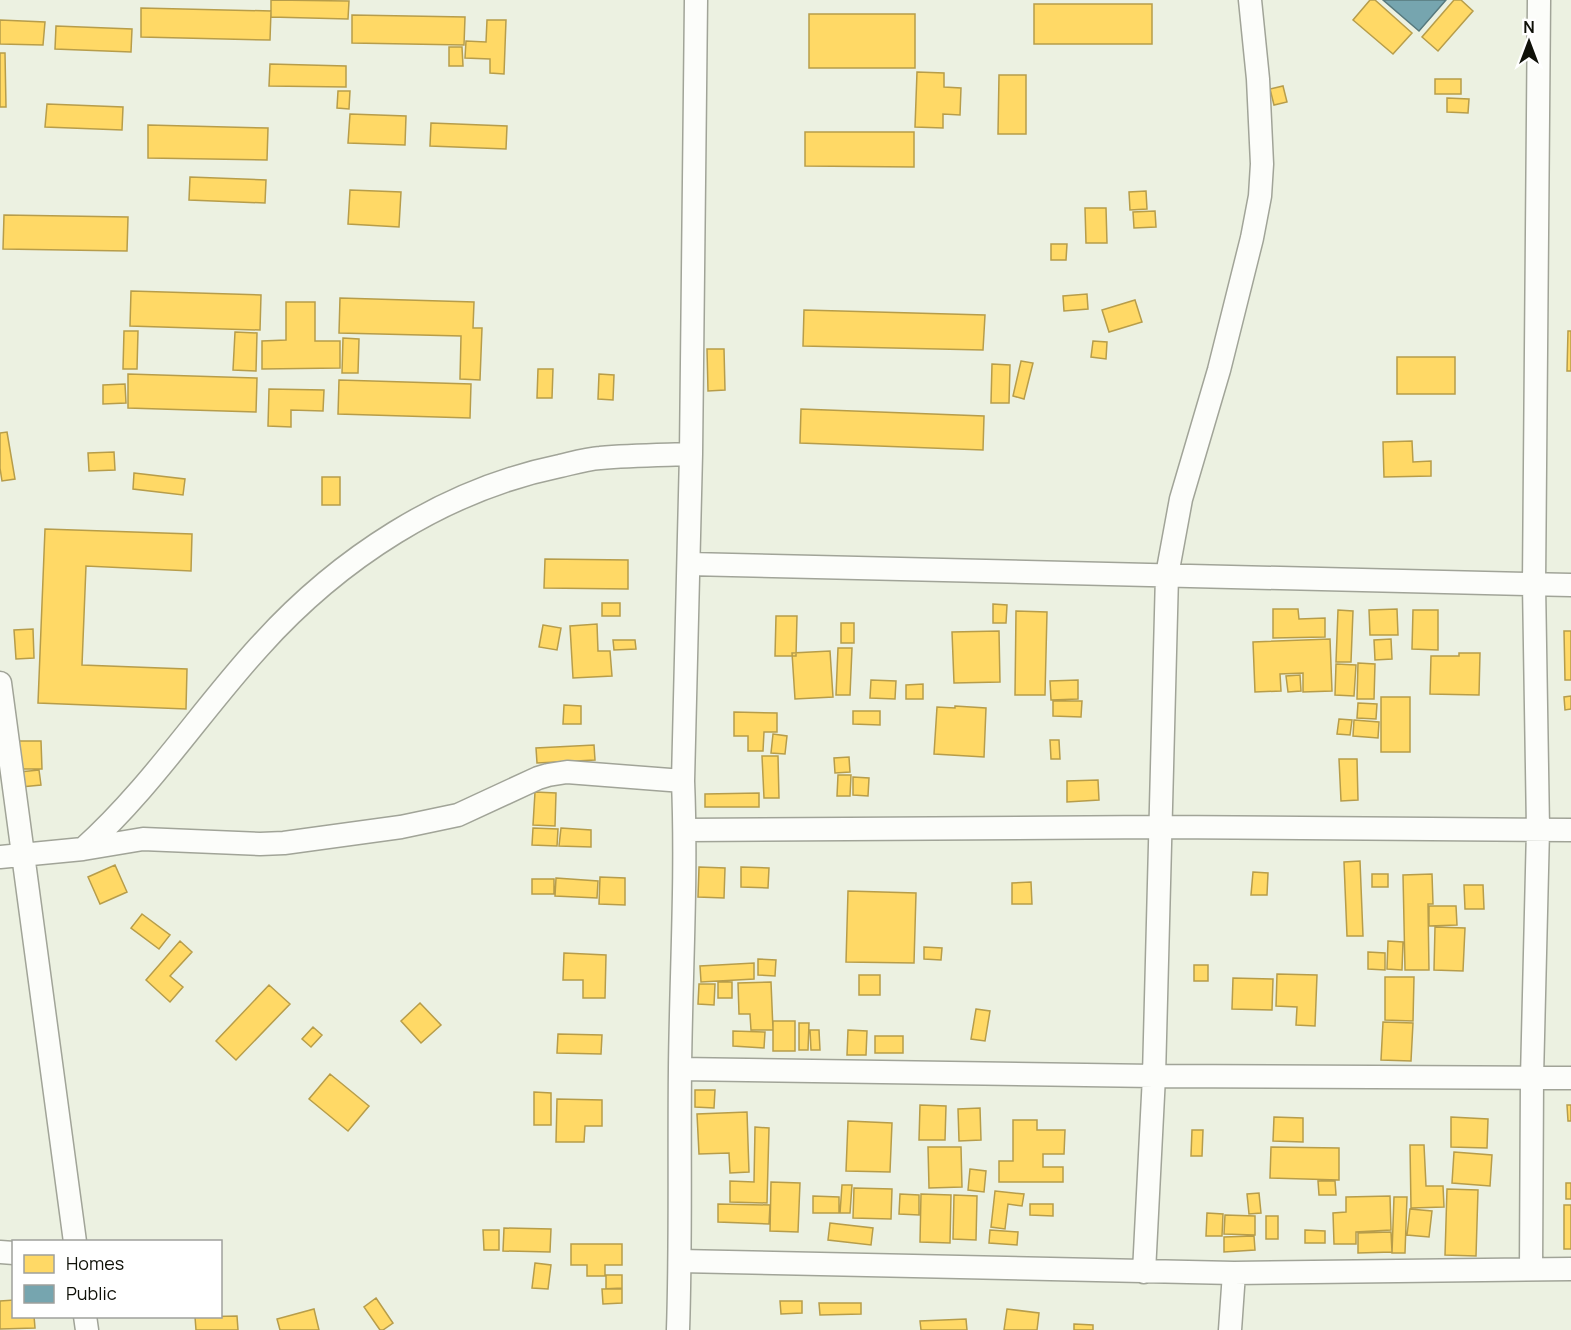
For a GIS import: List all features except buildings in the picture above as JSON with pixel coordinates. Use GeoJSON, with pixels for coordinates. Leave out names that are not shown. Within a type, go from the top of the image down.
{"type":"FeatureCollection","features":[{"type":"Feature","properties":{"kind":"street"},"geometry":{"type":"LineString","coordinates":[[678,1330],[685,830],[683,781],[691,453],[696,0]]}},
{"type":"Feature","properties":{"kind":"street"},"geometry":{"type":"LineString","coordinates":[[1144,1272],[1154,1076],[1167,575],[1180,499],[1219,370],[1252,238],[1260,196],[1262,164],[1258,79],[1250,0]]}},
{"type":"Feature","properties":{"kind":"street"},"geometry":{"type":"LineString","coordinates":[[1532,1269],[1532,1078],[1538,829],[1534,585],[1539,0]]}},
{"type":"Feature","properties":{"kind":"street"},"geometry":{"type":"LineString","coordinates":[[83,849],[102,833],[131,802],[259,646],[307,598],[356,558],[401,529],[465,496],[531,472],[599,458],[691,453]]}},
{"type":"Feature","properties":{"kind":"street"},"geometry":{"type":"LineString","coordinates":[[689,564],[1571,585]]}},
{"type":"Feature","properties":{"kind":"street"},"geometry":{"type":"LineString","coordinates":[[0,682],[75,1240]]}},
{"type":"Feature","properties":{"kind":"street"},"geometry":{"type":"LineString","coordinates":[[0,857],[83,849],[143,839],[284,843],[401,827],[458,815],[538,778],[567,772],[683,781]]}},
{"type":"Feature","properties":{"kind":"street"},"geometry":{"type":"LineString","coordinates":[[685,830],[1160,827],[1571,830]]}},
{"type":"Feature","properties":{"kind":"street"},"geometry":{"type":"LineString","coordinates":[[680,1069],[1154,1076],[1571,1078]]}},
{"type":"Feature","properties":{"kind":"street"},"geometry":{"type":"LineString","coordinates":[[680,1261],[1234,1273],[1571,1269]]}},
{"type":"Feature","properties":{"kind":"street"},"geometry":{"type":"LineString","coordinates":[[1230,1330],[1234,1273]]}}]}
